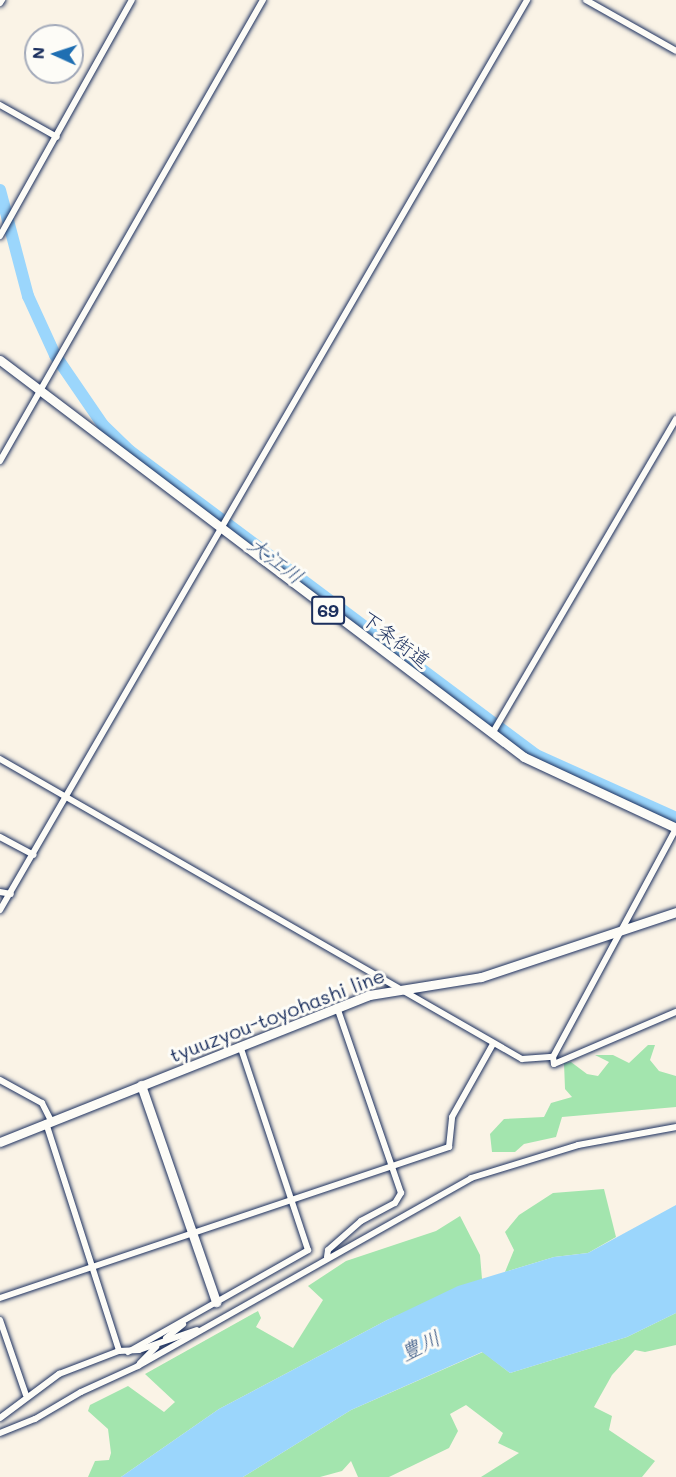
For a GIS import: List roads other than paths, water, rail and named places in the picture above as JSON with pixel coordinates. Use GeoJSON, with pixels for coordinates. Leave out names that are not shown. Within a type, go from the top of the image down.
{"type":"FeatureCollection","features":[{"type":"Feature","properties":{"kind":"main road","name":"下条街道"},"geometry":{"type":"LineString","coordinates":[[0,360],[220,530],[496,730],[524,756],[574,782],[676,828]]}},
{"type":"Feature","properties":{"kind":"main road","name":"tyuuzyou-toyohashi line"},"geometry":{"type":"LineString","coordinates":[[0,1142],[337,1007],[398,988],[481,977],[676,912]]}},
{"type":"Feature","properties":{"kind":"main road"},"geometry":{"type":"LineString","coordinates":[[141,1086],[216,1302]]}},
{"type":"Feature","properties":{"kind":"street"},"geometry":{"type":"LineString","coordinates":[[0,235],[132,0]]}},
{"type":"Feature","properties":{"kind":"street"},"geometry":{"type":"LineString","coordinates":[[0,461],[263,0]]}},
{"type":"Feature","properties":{"kind":"street"},"geometry":{"type":"LineString","coordinates":[[0,910],[34,855],[527,0]]}},
{"type":"Feature","properties":{"kind":"street"},"geometry":{"type":"LineString","coordinates":[[586,0],[676,51]]}},
{"type":"Feature","properties":{"kind":"street"},"geometry":{"type":"LineString","coordinates":[[0,105],[57,137]]}},
{"type":"Feature","properties":{"kind":"street"},"geometry":{"type":"LineString","coordinates":[[496,730],[676,419]]}},
{"type":"Feature","properties":{"kind":"street"},"geometry":{"type":"LineString","coordinates":[[0,759],[494,1044],[522,1059],[553,1057]]}},
{"type":"Feature","properties":{"kind":"street"},"geometry":{"type":"LineString","coordinates":[[676,828],[553,1057],[554,1064],[676,1012]]}},
{"type":"Feature","properties":{"kind":"street"},"geometry":{"type":"LineString","coordinates":[[0,837],[34,855]]}},
{"type":"Feature","properties":{"kind":"street"},"geometry":{"type":"LineString","coordinates":[[0,892],[11,894]]}},
{"type":"Feature","properties":{"kind":"street"},"geometry":{"type":"LineString","coordinates":[[327,1257],[328,1250],[361,1221],[400,1198],[393,1167],[337,1007]]}},
{"type":"Feature","properties":{"kind":"street"},"geometry":{"type":"LineString","coordinates":[[0,1298],[449,1147],[452,1117],[494,1044]]}},
{"type":"Feature","properties":{"kind":"street"},"geometry":{"type":"LineString","coordinates":[[128,1352],[308,1250],[240,1046]]}},
{"type":"Feature","properties":{"kind":"street"},"geometry":{"type":"LineString","coordinates":[[0,1080],[42,1103],[119,1351]]}},
{"type":"Feature","properties":{"kind":"street"},"geometry":{"type":"LineString","coordinates":[[0,1432],[35,1419],[81,1392],[138,1366],[327,1257],[471,1178],[578,1145],[676,1127]]}},
{"type":"Feature","properties":{"kind":"street"},"geometry":{"type":"LineString","coordinates":[[138,1366],[159,1344],[198,1312]]}},
{"type":"Feature","properties":{"kind":"street"},"geometry":{"type":"LineString","coordinates":[[0,1320],[26,1395]]}},
{"type":"Feature","properties":{"kind":"street"},"geometry":{"type":"LineString","coordinates":[[0,1418],[26,1395],[59,1374],[119,1351],[128,1352],[159,1344],[201,1329]]}},
{"type":"Feature","properties":{"kind":"water","name":"豊川"},"geometry":{"type":"Polygon","coordinates":[[[676,1205],[676,1313],[627,1337],[510,1373],[482,1352],[351,1410],[243,1477],[121,1477],[219,1409],[387,1320],[458,1286],[554,1257],[588,1253],[676,1205]]]}},
{"type":"Feature","properties":{"kind":"waterway","name":"大江川"},"geometry":{"type":"LineString","coordinates":[[0,190],[28,296],[55,355],[103,425],[130,451],[536,755],[676,818]]}}]}
